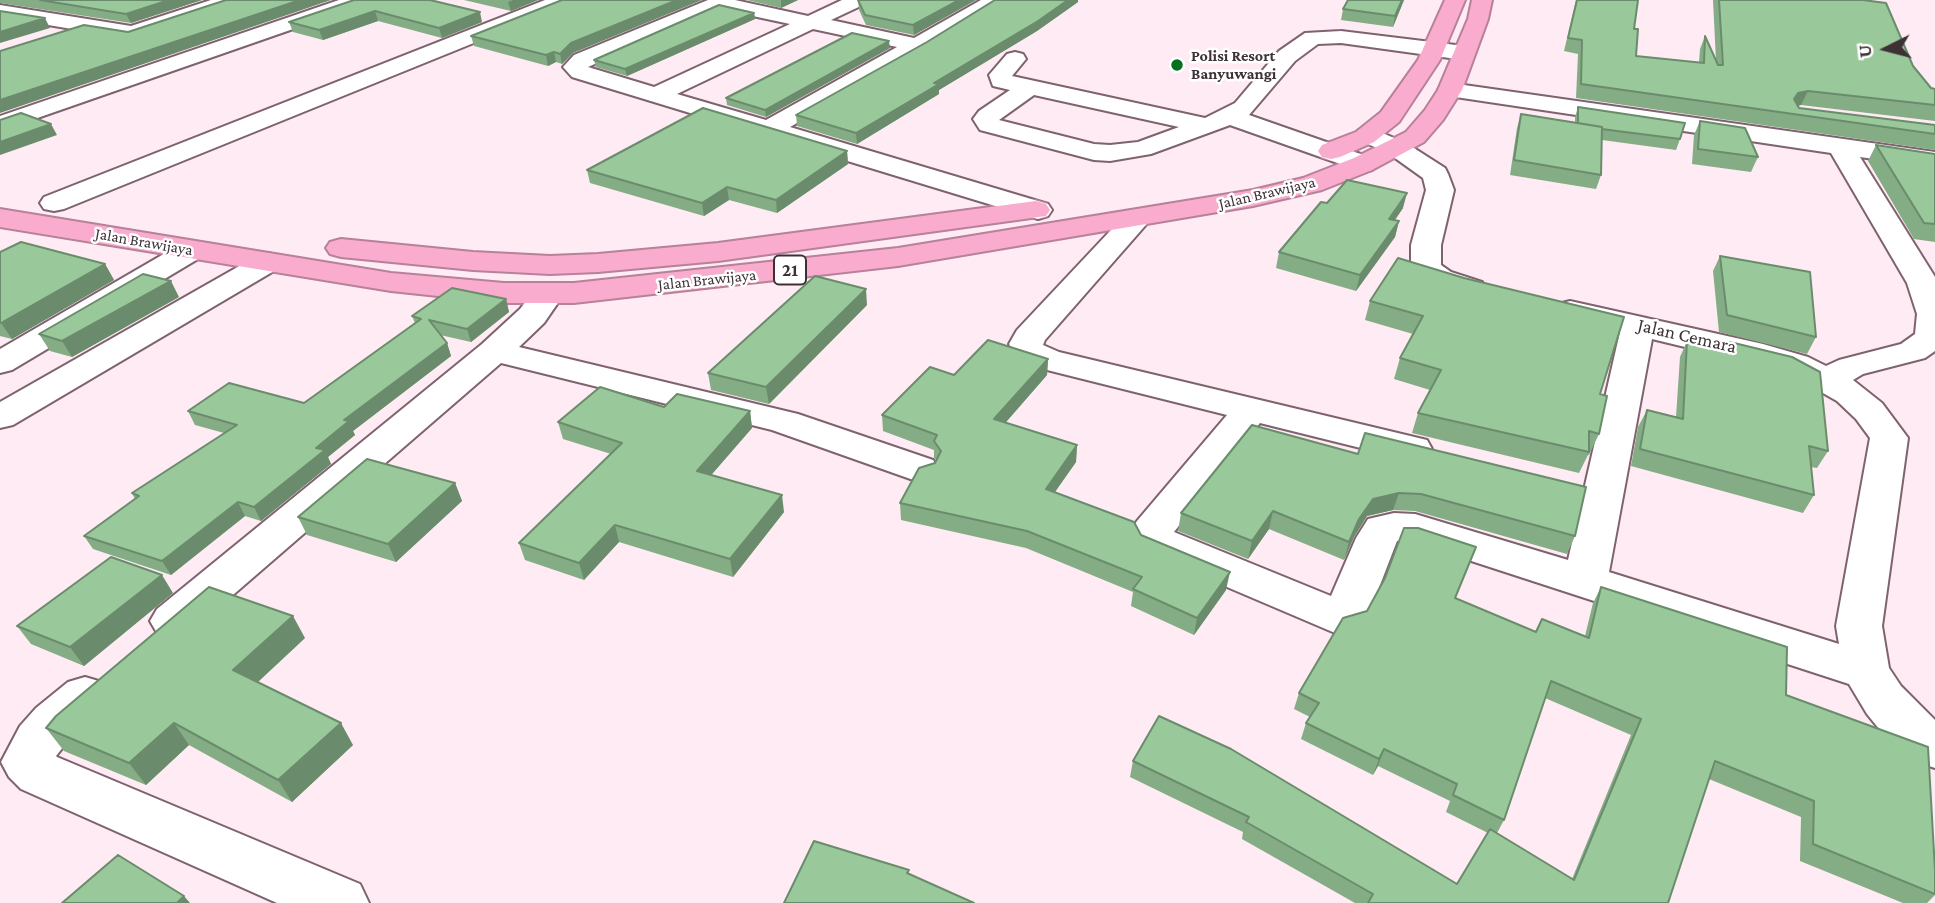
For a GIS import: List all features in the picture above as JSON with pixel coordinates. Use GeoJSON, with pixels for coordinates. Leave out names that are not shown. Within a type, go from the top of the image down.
{"type":"FeatureCollection","features":[{"type":"Feature","properties":{"kind":"highway","name":"Jalan Brawijaya"},"geometry":{"type":"LineString","coordinates":[[1376,149],[1390,117],[1434,49],[1455,0]]}},
{"type":"Feature","properties":{"kind":"highway","name":"Jalan Brawijaya"},"geometry":{"type":"LineString","coordinates":[[0,218],[445,289],[548,294],[689,282],[898,257],[1137,219],[1288,189],[1376,149],[1415,137],[1434,115],[1456,73],[1478,19],[1482,0]]}},
{"type":"Feature","properties":{"kind":"highway","name":"Jalan Brawijaya"},"geometry":{"type":"LineString","coordinates":[[0,194],[221,231],[391,254],[550,265],[718,252],[1038,209],[1180,189],[1292,165],[1331,152],[1376,149]]}},
{"type":"Feature","properties":{"kind":"street"},"geometry":{"type":"LineString","coordinates":[[0,10],[47,28],[87,26],[125,33],[139,32],[232,0]]}},
{"type":"Feature","properties":{"kind":"street"},"geometry":{"type":"LineString","coordinates":[[0,124],[358,0]]}},
{"type":"Feature","properties":{"kind":"street"},"geometry":{"type":"LineString","coordinates":[[54,203],[563,0]]}},
{"type":"Feature","properties":{"kind":"street"},"geometry":{"type":"LineString","coordinates":[[656,95],[858,0]]}},
{"type":"Feature","properties":{"kind":"street"},"geometry":{"type":"LineString","coordinates":[[769,129],[995,0]]}},
{"type":"Feature","properties":{"kind":"street"},"geometry":{"type":"LineString","coordinates":[[918,45],[810,23],[722,1],[582,60],[574,67],[580,72],[1038,209]]}},
{"type":"Feature","properties":{"kind":"street"},"geometry":{"type":"LineString","coordinates":[[47,28],[90,4]]}},
{"type":"Feature","properties":{"kind":"street"},"geometry":{"type":"LineString","coordinates":[[477,12],[512,20]]}},
{"type":"Feature","properties":{"kind":"street"},"geometry":{"type":"LineString","coordinates":[[1205,125],[1020,94],[985,119],[989,125],[1094,152],[1127,152],[1167,142],[1230,117],[1244,108],[1287,56],[1313,38],[1341,37],[1434,49],[1456,73],[1840,146],[1935,160]]}},
{"type":"Feature","properties":{"kind":"street"},"geometry":{"type":"LineString","coordinates":[[1015,59],[1000,79],[1020,94],[1167,142]]}},
{"type":"Feature","properties":{"kind":"street"},"geometry":{"type":"LineString","coordinates":[[1456,73],[1700,103]]}},
{"type":"Feature","properties":{"kind":"street"},"geometry":{"type":"LineString","coordinates":[[1230,117],[1331,152]]}},
{"type":"Feature","properties":{"kind":"street"},"geometry":{"type":"LineString","coordinates":[[1826,380],[1851,367],[1913,351],[1931,338],[1933,314],[1923,283],[1840,146]]}},
{"type":"Feature","properties":{"kind":"street"},"geometry":{"type":"LineString","coordinates":[[1376,149],[1435,174],[1440,190],[1426,245],[1426,268],[1440,279],[1459,286],[1506,297]]}},
{"type":"Feature","properties":{"kind":"street"},"geometry":{"type":"LineString","coordinates":[[1137,219],[1029,337],[1026,344],[1029,351],[1047,360],[1440,456]]}},
{"type":"Feature","properties":{"kind":"street"},"geometry":{"type":"LineString","coordinates":[[0,363],[192,250]]}},
{"type":"Feature","properties":{"kind":"street"},"geometry":{"type":"LineString","coordinates":[[0,417],[268,262]]}},
{"type":"Feature","properties":{"kind":"street"},"geometry":{"type":"LineString","coordinates":[[340,903],[56,783],[27,762],[38,741],[54,722],[494,351],[531,316],[548,294]]}},
{"type":"Feature","properties":{"kind":"street","name":"Jalan Cemara"},"geometry":{"type":"LineString","coordinates":[[1542,305],[1637,324],[1796,364],[1850,393],[1869,411],[1889,438],[1859,626],[1866,671],[1884,700],[1911,731],[1935,747]]}},
{"type":"Feature","properties":{"kind":"street"},"geometry":{"type":"LineString","coordinates":[[1585,581],[1589,492],[1637,324]]}},
{"type":"Feature","properties":{"kind":"street"},"geometry":{"type":"LineString","coordinates":[[494,351],[785,422],[919,469]]}},
{"type":"Feature","properties":{"kind":"street"},"geometry":{"type":"LineString","coordinates":[[1251,410],[1152,531],[1155,540],[1335,616],[1343,614],[1355,593],[1383,529],[1415,528],[1866,671]]}},
{"type":"Feature","properties":{"kind":"building"},"geometry":{"type":"Polygon","coordinates":[[[40,0],[169,0],[126,14],[40,0]]]}},
{"type":"Feature","properties":{"kind":"building"},"geometry":{"type":"Polygon","coordinates":[[[226,0],[300,0],[0,100],[0,51],[84,25],[128,32],[226,0]]]}},
{"type":"Feature","properties":{"kind":"building"},"geometry":{"type":"Polygon","coordinates":[[[354,0],[430,0],[480,12],[439,28],[375,11],[319,30],[289,22],[354,0]]]}},
{"type":"Feature","properties":{"kind":"building"},"geometry":{"type":"Polygon","coordinates":[[[562,0],[677,0],[571,43],[560,54],[554,52],[546,55],[471,36],[562,0]]]}},
{"type":"Feature","properties":{"kind":"building"},"geometry":{"type":"Polygon","coordinates":[[[858,0],[959,0],[913,25],[865,15],[858,0]]]}},
{"type":"Feature","properties":{"kind":"building"},"geometry":{"type":"Polygon","coordinates":[[[995,0],[1068,0],[934,83],[939,84],[856,133],[796,115],[927,42],[995,0]]]}},
{"type":"Feature","properties":{"kind":"building"},"geometry":{"type":"Polygon","coordinates":[[[1348,0],[1402,0],[1395,16],[1343,9],[1348,0]]]}},
{"type":"Feature","properties":{"kind":"building"},"geometry":{"type":"Polygon","coordinates":[[[1577,0],[1638,0],[1634,29],[1638,29],[1636,56],[1704,63],[1705,36],[1718,65],[1723,65],[1719,0],[1863,0],[1886,3],[1913,66],[1931,88],[1935,89],[1935,105],[1808,91],[1798,93],[1794,99],[1799,108],[1935,125],[1935,134],[1581,84],[1582,40],[1568,38],[1577,0]]]}},
{"type":"Feature","properties":{"kind":"building"},"geometry":{"type":"Polygon","coordinates":[[[719,5],[754,13],[625,69],[594,60],[719,5]]]}},
{"type":"Feature","properties":{"kind":"building"},"geometry":{"type":"Polygon","coordinates":[[[0,11],[45,18],[0,32],[0,11]]]}},
{"type":"Feature","properties":{"kind":"building"},"geometry":{"type":"Polygon","coordinates":[[[852,33],[889,41],[765,110],[726,98],[852,33]]]}},
{"type":"Feature","properties":{"kind":"building"},"geometry":{"type":"Polygon","coordinates":[[[1578,107],[1685,123],[1680,139],[1602,129],[1578,123],[1578,107]]]}},
{"type":"Feature","properties":{"kind":"building"},"geometry":{"type":"Polygon","coordinates":[[[703,108],[847,151],[776,200],[727,187],[702,203],[587,170],[703,108]]]}},
{"type":"Feature","properties":{"kind":"building"},"geometry":{"type":"Polygon","coordinates":[[[21,113],[51,124],[0,142],[0,120],[21,113]]]}},
{"type":"Feature","properties":{"kind":"building"},"geometry":{"type":"Polygon","coordinates":[[[1521,114],[1602,127],[1601,175],[1514,160],[1521,114]]]}},
{"type":"Feature","properties":{"kind":"building"},"geometry":{"type":"Polygon","coordinates":[[[1700,121],[1745,128],[1758,157],[1698,149],[1700,121]]]}},
{"type":"Feature","properties":{"kind":"building"},"geometry":{"type":"Polygon","coordinates":[[[1876,145],[1935,154],[1935,224],[1924,223],[1876,145]]]}},
{"type":"Feature","properties":{"kind":"building"},"geometry":{"type":"Polygon","coordinates":[[[1347,180],[1407,193],[1389,219],[1399,221],[1360,275],[1279,252],[1321,202],[1327,203],[1347,180]]]}},
{"type":"Feature","properties":{"kind":"building"},"geometry":{"type":"Polygon","coordinates":[[[21,242],[105,264],[1,323],[0,252],[21,242]]]}},
{"type":"Feature","properties":{"kind":"building"},"geometry":{"type":"Polygon","coordinates":[[[1720,256],[1810,272],[1816,337],[1727,315],[1720,256]]]}},
{"type":"Feature","properties":{"kind":"building"},"geometry":{"type":"Polygon","coordinates":[[[1398,258],[1464,278],[1624,317],[1600,394],[1607,396],[1599,434],[1589,431],[1589,452],[1418,413],[1441,370],[1400,358],[1423,316],[1370,301],[1398,258]]]}},
{"type":"Feature","properties":{"kind":"building"},"geometry":{"type":"Polygon","coordinates":[[[143,274],[171,281],[62,341],[39,334],[143,274]]]}},
{"type":"Feature","properties":{"kind":"building"},"geometry":{"type":"Polygon","coordinates":[[[815,276],[866,289],[766,387],[708,373],[815,276]]]}},
{"type":"Feature","properties":{"kind":"building"},"geometry":{"type":"Polygon","coordinates":[[[452,288],[506,299],[467,329],[429,320],[447,343],[344,420],[349,421],[316,448],[325,450],[254,507],[238,502],[162,561],[84,536],[139,496],[132,493],[237,425],[188,411],[229,383],[304,403],[421,319],[412,316],[452,288]]]}},
{"type":"Feature","properties":{"kind":"building"},"geometry":{"type":"Polygon","coordinates":[[[988,340],[1048,359],[994,419],[1077,445],[1046,489],[1134,522],[1141,535],[1230,572],[1197,618],[1133,589],[1142,577],[1027,531],[900,503],[919,468],[935,463],[941,451],[934,441],[937,435],[882,415],[930,367],[954,375],[988,340]]]}},
{"type":"Feature","properties":{"kind":"building"},"geometry":{"type":"Polygon","coordinates":[[[1687,341],[1731,351],[1730,342],[1792,357],[1820,372],[1828,451],[1809,446],[1814,495],[1640,449],[1647,410],[1683,419],[1687,341]]]}},
{"type":"Feature","properties":{"kind":"building"},"geometry":{"type":"Polygon","coordinates":[[[600,387],[664,407],[677,394],[750,411],[697,471],[782,495],[730,559],[615,525],[579,563],[519,543],[622,443],[558,422],[600,387]]]}},
{"type":"Feature","properties":{"kind":"building"},"geometry":{"type":"Polygon","coordinates":[[[1252,425],[1358,454],[1365,433],[1586,487],[1575,536],[1421,494],[1399,493],[1373,499],[1359,519],[1349,542],[1273,511],[1252,541],[1181,513],[1252,425]]]}},
{"type":"Feature","properties":{"kind":"building"},"geometry":{"type":"Polygon","coordinates":[[[367,459],[455,483],[388,544],[298,517],[367,459]]]}},
{"type":"Feature","properties":{"kind":"building"},"geometry":{"type":"Polygon","coordinates":[[[1404,528],[1418,528],[1476,547],[1455,598],[1536,632],[1542,619],[1589,638],[1601,587],[1787,647],[1786,695],[1928,747],[1935,894],[1813,844],[1814,801],[1715,761],[1668,903],[1368,903],[1373,894],[1246,822],[1249,817],[1133,761],[1159,716],[1231,749],[1457,884],[1490,829],[1574,880],[1641,719],[1551,681],[1504,820],[1453,795],[1457,784],[1384,749],[1379,759],[1306,723],[1319,703],[1299,693],[1343,618],[1367,611],[1385,578],[1404,528]]]}},
{"type":"Feature","properties":{"kind":"building"},"geometry":{"type":"Polygon","coordinates":[[[111,557],[162,575],[70,647],[17,626],[111,557]]]}},
{"type":"Feature","properties":{"kind":"building"},"geometry":{"type":"Polygon","coordinates":[[[209,587],[293,616],[233,670],[341,723],[278,780],[174,723],[129,763],[46,728],[56,716],[209,587]]]}},
{"type":"Feature","properties":{"kind":"building"},"geometry":{"type":"Polygon","coordinates":[[[814,841],[909,870],[907,873],[974,903],[784,903],[814,841]]]}},
{"type":"Feature","properties":{"kind":"building"},"geometry":{"type":"Polygon","coordinates":[[[118,855],[184,896],[177,903],[62,903],[118,855]]]}},
{"type":"Feature","properties":{"kind":"place","name":"Polisi Resort Banyuwangi"},"geometry":{"type":"Point","coordinates":[1177,65]}}]}
